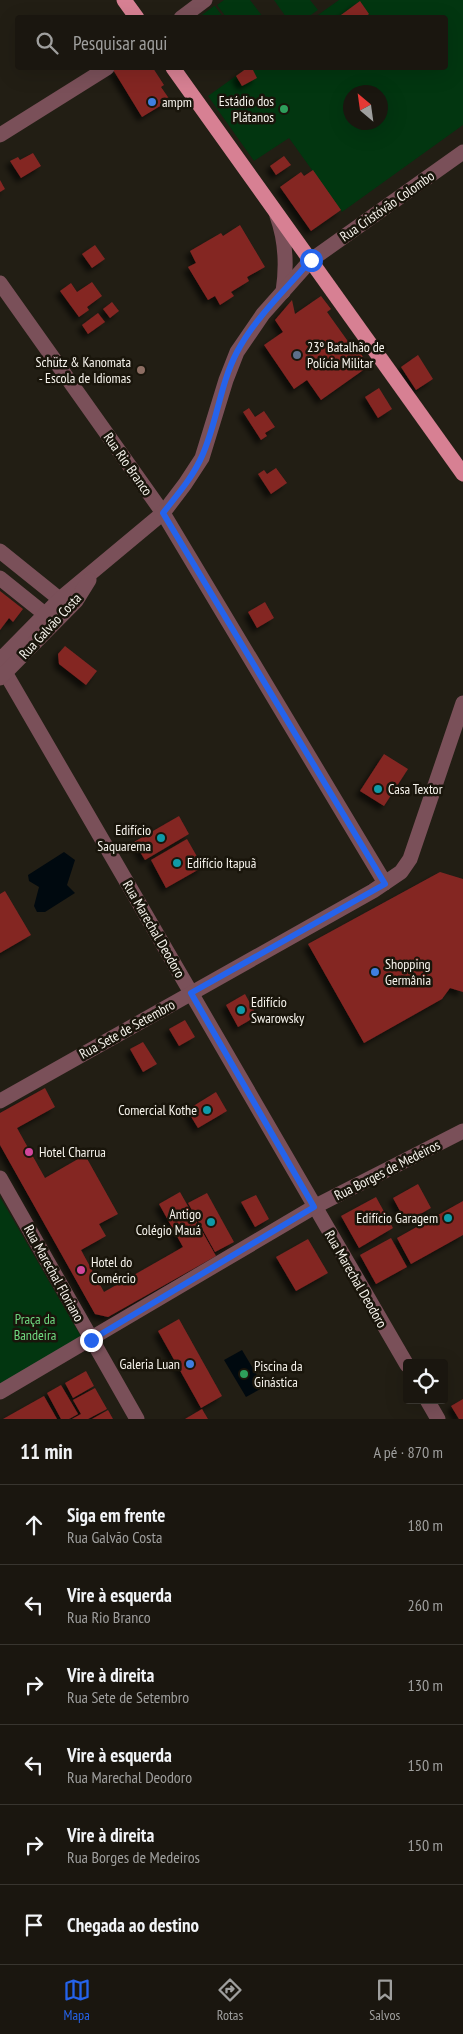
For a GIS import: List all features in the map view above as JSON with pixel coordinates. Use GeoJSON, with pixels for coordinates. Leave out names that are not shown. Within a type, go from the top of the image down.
{"type":"FeatureCollection","features":[{"type":"Feature","properties":{"kind":"main road"},"geometry":{"type":"LineString","coordinates":[[124,0],[135,15]]}},
{"type":"Feature","properties":{"kind":"main road"},"geometry":{"type":"LineString","coordinates":[[174,70],[463,474]]}},
{"type":"Feature","properties":{"kind":"street"},"geometry":{"type":"LineString","coordinates":[[185,15],[205,0]]}},
{"type":"Feature","properties":{"kind":"street"},"geometry":{"type":"LineString","coordinates":[[0,135],[104,70]]}},
{"type":"Feature","properties":{"kind":"street","name":"Rua Cristóvão Colombo"},"geometry":{"type":"LineString","coordinates":[[311,260],[463,152]]}},
{"type":"Feature","properties":{"kind":"street"},"geometry":{"type":"LineString","coordinates":[[275,210],[285,248],[283,292]]}},
{"type":"Feature","properties":{"kind":"street","name":"Rua Galvão Costa"},"geometry":{"type":"LineString","coordinates":[[2,670],[95,569],[163,513],[186,484],[202,458],[226,380],[237,352],[263,314],[311,260]]}},
{"type":"Feature","properties":{"kind":"street","name":"Rua Rio Branco"},"geometry":{"type":"LineString","coordinates":[[0,283],[163,513],[385,884]]}},
{"type":"Feature","properties":{"kind":"street"},"geometry":{"type":"LineString","coordinates":[[0,551],[64,604]]}},
{"type":"Feature","properties":{"kind":"street"},"geometry":{"type":"LineString","coordinates":[[0,578],[46,614]]}},
{"type":"Feature","properties":{"kind":"street","name":"Rua Galvão Costa"},"geometry":{"type":"LineString","coordinates":[[2,670],[46,614],[64,604]]}},
{"type":"Feature","properties":{"kind":"street","name":"Rua Marechal Deodoro"},"geometry":{"type":"LineString","coordinates":[[2,670],[403,1359]]}},
{"type":"Feature","properties":{"kind":"street","name":"Rua Sete de Setembro"},"geometry":{"type":"LineString","coordinates":[[0,1101],[385,884],[401,872],[410,859],[463,703]]}},
{"type":"Feature","properties":{"kind":"street","name":"Rua Borges de Medeiros"},"geometry":{"type":"LineString","coordinates":[[0,1392],[314,1207],[463,1131]]}},
{"type":"Feature","properties":{"kind":"street","name":"Rua Marechal Floriano"},"geometry":{"type":"LineString","coordinates":[[0,1178],[137,1419]]}},
{"type":"Feature","properties":{"kind":"street"},"geometry":{"type":"LineString","coordinates":[[429,1404],[438,1419]]}},
{"type":"Feature","properties":{"kind":"green space"},"geometry":{"type":"Polygon","coordinates":[[[224,0],[250,0],[261,15],[224,15],[217,5],[224,0]]]}},
{"type":"Feature","properties":{"kind":"green space"},"geometry":{"type":"Polygon","coordinates":[[[274,0],[310,0],[318,10],[311,15],[285,15],[274,0]]]}},
{"type":"Feature","properties":{"kind":"green space","name":"Estádio dos Plátanos"},"geometry":{"type":"Polygon","coordinates":[[[339,0],[463,0],[463,125],[342,212],[289,138],[254,161],[208,96],[244,70],[448,70],[448,15],[318,15],[339,0]]]}},
{"type":"Feature","properties":{"kind":"green space"},"geometry":{"type":"Polygon","coordinates":[[[214,6],[222,15],[202,15],[214,6]]]}},
{"type":"Feature","properties":{"kind":"green space","name":"Praça da Bandeira"},"geometry":{"type":"Polygon","coordinates":[[[0,1197],[83,1340],[0,1388],[0,1197]]]}},
{"type":"Feature","properties":{"kind":"shaded area"},"geometry":{"type":"Polygon","coordinates":[[[64,852],[75,860],[67,885],[75,893],[45,912],[37,912],[34,906],[39,887],[29,881],[28,875],[64,852]]]}},
{"type":"Feature","properties":{"kind":"shaded area","name":"Piscina da Ginástica"},"geometry":{"type":"Polygon","coordinates":[[[242,1350],[264,1387],[246,1397],[224,1360],[242,1350]]]}},
{"type":"Feature","properties":{"kind":"building"},"geometry":{"type":"Polygon","coordinates":[[[360,1],[369,14],[368,15],[341,15],[360,1]]]}},
{"type":"Feature","properties":{"kind":"building"},"geometry":{"type":"Polygon","coordinates":[[[113,70],[154,70],[164,85],[161,87],[170,100],[142,117],[113,70]]]}},
{"type":"Feature","properties":{"kind":"building"},"geometry":{"type":"Polygon","coordinates":[[[244,70],[253,70],[257,78],[242,86],[236,76],[244,70]]]}},
{"type":"Feature","properties":{"kind":"building"},"geometry":{"type":"Polygon","coordinates":[[[33,153],[41,166],[21,178],[10,161],[18,157],[20,160],[33,153]]]}},
{"type":"Feature","properties":{"kind":"building"},"geometry":{"type":"Polygon","coordinates":[[[284,156],[291,165],[276,175],[270,166],[284,156]]]}},
{"type":"Feature","properties":{"kind":"building"},"geometry":{"type":"Polygon","coordinates":[[[313,170],[341,210],[311,231],[280,187],[301,172],[304,176],[313,170]]]}},
{"type":"Feature","properties":{"kind":"building"},"geometry":{"type":"Polygon","coordinates":[[[0,180],[5,189],[0,192],[0,180]]]}},
{"type":"Feature","properties":{"kind":"building"},"geometry":{"type":"Polygon","coordinates":[[[240,225],[265,267],[247,277],[249,281],[231,292],[234,296],[220,305],[215,296],[208,300],[188,267],[196,263],[190,251],[221,233],[223,236],[240,225]]]}},
{"type":"Feature","properties":{"kind":"building"},"geometry":{"type":"Polygon","coordinates":[[[95,245],[105,259],[92,268],[82,254],[95,245]]]}},
{"type":"Feature","properties":{"kind":"building"},"geometry":{"type":"Polygon","coordinates":[[[92,282],[102,296],[87,307],[89,310],[79,317],[60,291],[71,283],[77,292],[92,282]]]}},
{"type":"Feature","properties":{"kind":"building"},"geometry":{"type":"Polygon","coordinates":[[[321,296],[331,309],[327,312],[352,347],[355,345],[369,366],[321,400],[307,380],[294,389],[264,345],[283,332],[275,320],[292,300],[295,314],[321,296]]]}},
{"type":"Feature","properties":{"kind":"building"},"geometry":{"type":"Polygon","coordinates":[[[112,302],[119,311],[110,318],[103,309],[112,302]]]}},
{"type":"Feature","properties":{"kind":"building"},"geometry":{"type":"Polygon","coordinates":[[[98,313],[105,322],[88,334],[82,325],[98,313]]]}},
{"type":"Feature","properties":{"kind":"building"},"geometry":{"type":"Polygon","coordinates":[[[418,355],[433,379],[416,390],[401,367],[418,355]]]}},
{"type":"Feature","properties":{"kind":"building"},"geometry":{"type":"Polygon","coordinates":[[[379,388],[392,409],[378,418],[365,397],[379,388]]]}},
{"type":"Feature","properties":{"kind":"building"},"geometry":{"type":"Polygon","coordinates":[[[249,408],[255,417],[264,411],[275,427],[265,433],[267,436],[261,440],[243,412],[249,408]]]}},
{"type":"Feature","properties":{"kind":"building"},"geometry":{"type":"Polygon","coordinates":[[[276,468],[287,483],[271,494],[258,474],[264,470],[267,474],[276,468]]]}},
{"type":"Feature","properties":{"kind":"building"},"geometry":{"type":"Polygon","coordinates":[[[0,591],[23,609],[13,622],[9,618],[0,630],[0,591]]]}},
{"type":"Feature","properties":{"kind":"building"},"geometry":{"type":"Polygon","coordinates":[[[265,602],[274,618],[257,628],[248,612],[265,602]]]}},
{"type":"Feature","properties":{"kind":"building"},"geometry":{"type":"Polygon","coordinates":[[[65,646],[97,671],[86,685],[59,664],[58,654],[65,646]]]}},
{"type":"Feature","properties":{"kind":"building"},"geometry":{"type":"Polygon","coordinates":[[[384,754],[408,769],[384,806],[360,791],[384,754]]]}},
{"type":"Feature","properties":{"kind":"building","name":"Edifício Saquarema"},"geometry":{"type":"Polygon","coordinates":[[[179,816],[189,834],[145,860],[134,842],[179,816]]]}},
{"type":"Feature","properties":{"kind":"building","name":"Edifício Itapuã"},"geometry":{"type":"Polygon","coordinates":[[[187,839],[203,867],[166,888],[151,860],[187,839]]]}},
{"type":"Feature","properties":{"kind":"building","name":"Shopping Germânia"},"geometry":{"type":"Polygon","coordinates":[[[440,872],[463,879],[463,992],[450,988],[442,999],[364,1043],[308,944],[440,872]]]}},
{"type":"Feature","properties":{"kind":"building"},"geometry":{"type":"Polygon","coordinates":[[[5,891],[31,935],[0,953],[0,894],[5,891]]]}},
{"type":"Feature","properties":{"kind":"building","name":"Edifício Swarowsky"},"geometry":{"type":"Polygon","coordinates":[[[245,994],[257,1016],[238,1027],[226,1005],[245,994]]]}},
{"type":"Feature","properties":{"kind":"building"},"geometry":{"type":"Polygon","coordinates":[[[185,1020],[195,1037],[179,1046],[169,1029],[185,1020]]]}},
{"type":"Feature","properties":{"kind":"building"},"geometry":{"type":"Polygon","coordinates":[[[143,1042],[157,1064],[143,1072],[130,1049],[143,1042]]]}},
{"type":"Feature","properties":{"kind":"building"},"geometry":{"type":"Polygon","coordinates":[[[45,1088],[55,1107],[17,1128],[45,1178],[85,1155],[118,1214],[99,1224],[106,1236],[81,1250],[104,1292],[183,1247],[159,1204],[180,1192],[216,1256],[108,1317],[95,1314],[0,1145],[0,1113],[45,1088]]]}},
{"type":"Feature","properties":{"kind":"building","name":"Comercial Kothe"},"geometry":{"type":"Polygon","coordinates":[[[216,1092],[227,1111],[198,1128],[187,1110],[216,1092]]]}},
{"type":"Feature","properties":{"kind":"building"},"geometry":{"type":"Polygon","coordinates":[[[418,1184],[431,1208],[406,1222],[393,1198],[418,1184]]]}},
{"type":"Feature","properties":{"kind":"building","name":"Antigo Colégio Mauá"},"geometry":{"type":"Polygon","coordinates":[[[207,1193],[234,1242],[215,1252],[188,1203],[207,1193]]]}},
{"type":"Feature","properties":{"kind":"building"},"geometry":{"type":"Polygon","coordinates":[[[256,1195],[269,1219],[255,1227],[241,1202],[256,1195]]]}},
{"type":"Feature","properties":{"kind":"building"},"geometry":{"type":"Polygon","coordinates":[[[376,1197],[393,1228],[359,1248],[341,1216],[376,1197]]]}},
{"type":"Feature","properties":{"kind":"building","name":"Edifício Garagem"},"geometry":{"type":"Polygon","coordinates":[[[463,1201],[463,1235],[411,1264],[397,1238],[463,1201]]]}},
{"type":"Feature","properties":{"kind":"building"},"geometry":{"type":"Polygon","coordinates":[[[391,1238],[407,1267],[376,1284],[360,1255],[391,1238]]]}},
{"type":"Feature","properties":{"kind":"building"},"geometry":{"type":"Polygon","coordinates":[[[308,1239],[328,1273],[296,1291],[276,1257],[308,1239]]]}},
{"type":"Feature","properties":{"kind":"building","name":"Galeria Luan"},"geometry":{"type":"Polygon","coordinates":[[[179,1319],[222,1396],[201,1408],[158,1331],[179,1319]]]}},
{"type":"Feature","properties":{"kind":"building"},"geometry":{"type":"Polygon","coordinates":[[[86,1371],[94,1386],[73,1398],[65,1383],[86,1371]]]}},
{"type":"Feature","properties":{"kind":"building"},"geometry":{"type":"Polygon","coordinates":[[[61,1385],[78,1414],[69,1419],[61,1419],[47,1393],[61,1385]]]}},
{"type":"Feature","properties":{"kind":"building"},"geometry":{"type":"Polygon","coordinates":[[[95,1388],[107,1409],[88,1419],[72,1419],[81,1414],[73,1400],[95,1388]]]}},
{"type":"Feature","properties":{"kind":"building"},"geometry":{"type":"Polygon","coordinates":[[[44,1396],[57,1419],[3,1419],[44,1396]]]}},
{"type":"Feature","properties":{"kind":"building"},"geometry":{"type":"Polygon","coordinates":[[[463,1399],[463,1419],[459,1419],[451,1406],[463,1399]]]}},
{"type":"Feature","properties":{"kind":"building"},"geometry":{"type":"Polygon","coordinates":[[[202,1409],[208,1419],[185,1419],[202,1409]]]}},
{"type":"Feature","properties":{"kind":"building"},"geometry":{"type":"Polygon","coordinates":[[[108,1410],[113,1419],[92,1419],[108,1410]]]}},
{"type":"Feature","properties":{"kind":"place","name":"ampm"},"geometry":{"type":"Point","coordinates":[152,102]}},
{"type":"Feature","properties":{"kind":"place","name":"Estádio dos Plátanos"},"geometry":{"type":"Point","coordinates":[284,109]}},
{"type":"Feature","properties":{"kind":"place","name":"23º Batalhão de Polícia Militar"},"geometry":{"type":"Point","coordinates":[297,355]}},
{"type":"Feature","properties":{"kind":"place","name":"Schütz & Kanomata - Escola de Idiomas"},"geometry":{"type":"Point","coordinates":[141,370]}},
{"type":"Feature","properties":{"kind":"place","name":"Casa Textor"},"geometry":{"type":"Point","coordinates":[378,789]}},
{"type":"Feature","properties":{"kind":"place","name":"Edifício Saquarema"},"geometry":{"type":"Point","coordinates":[161,838]}},
{"type":"Feature","properties":{"kind":"place","name":"Edifício Itapuã"},"geometry":{"type":"Point","coordinates":[177,863]}},
{"type":"Feature","properties":{"kind":"place","name":"Shopping Germânia"},"geometry":{"type":"Point","coordinates":[375,972]}},
{"type":"Feature","properties":{"kind":"place","name":"Edifício Swarowsky"},"geometry":{"type":"Point","coordinates":[241,1010]}},
{"type":"Feature","properties":{"kind":"place","name":"Comercial Kothe"},"geometry":{"type":"Point","coordinates":[207,1110]}},
{"type":"Feature","properties":{"kind":"place","name":"Hotel Charrua"},"geometry":{"type":"Point","coordinates":[29,1152]}},
{"type":"Feature","properties":{"kind":"place","name":"Edifício Garagem"},"geometry":{"type":"Point","coordinates":[448,1218]}},
{"type":"Feature","properties":{"kind":"place","name":"Antigo Colégio Mauá"},"geometry":{"type":"Point","coordinates":[211,1222]}},
{"type":"Feature","properties":{"kind":"place","name":"Hotel do Comércio"},"geometry":{"type":"Point","coordinates":[81,1270]}},
{"type":"Feature","properties":{"kind":"place","name":"Galeria Luan"},"geometry":{"type":"Point","coordinates":[190,1364]}},
{"type":"Feature","properties":{"kind":"place","name":"Piscina da Ginástica"},"geometry":{"type":"Point","coordinates":[244,1374]}},
{"type":"Feature","properties":{"kind":"route"},"geometry":{"type":"LineString","coordinates":[[91,1340],[314,1207],[191,993],[385,884],[163,513],[186,484],[202,458],[226,380],[237,352],[263,314],[311,260]]}}]}
